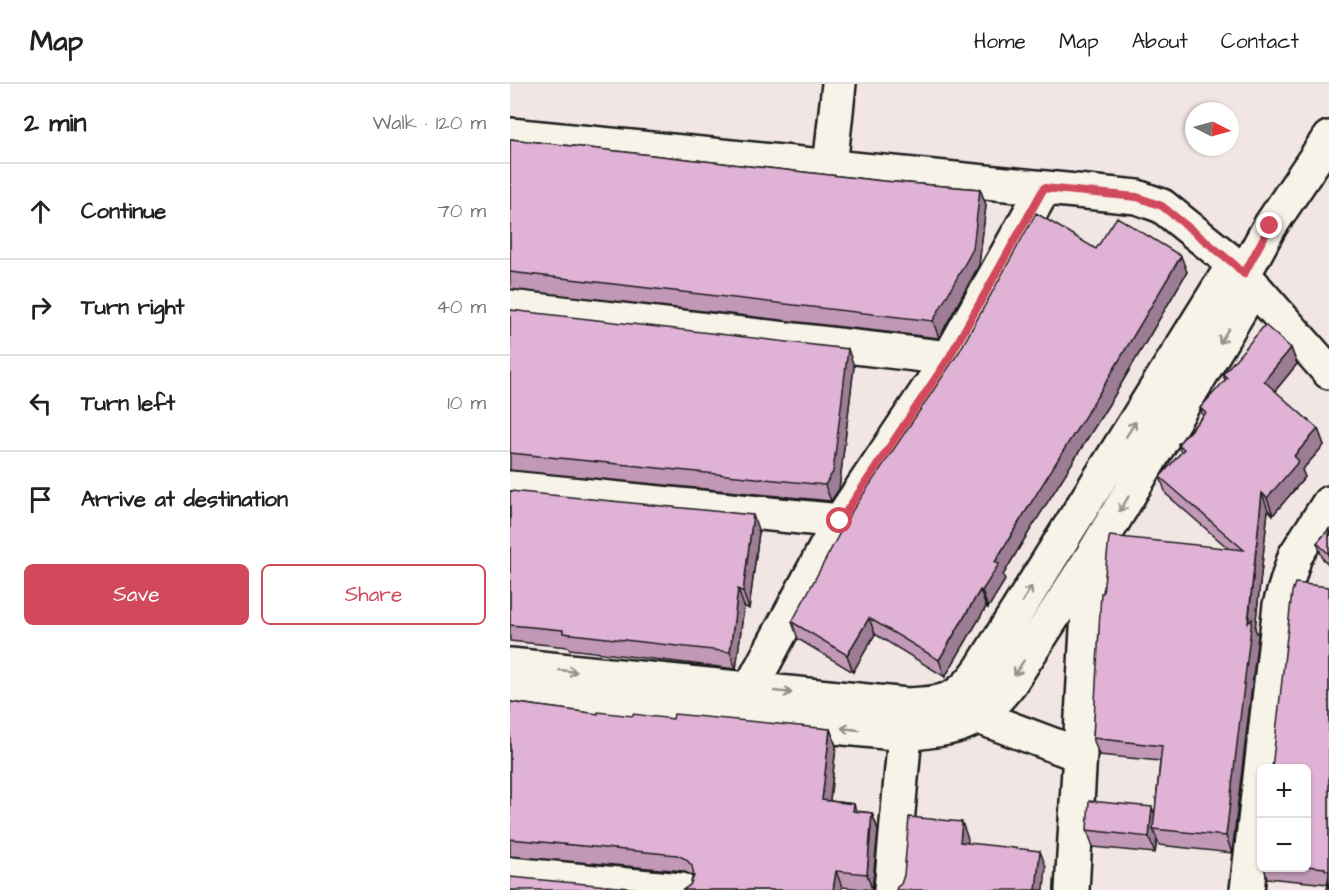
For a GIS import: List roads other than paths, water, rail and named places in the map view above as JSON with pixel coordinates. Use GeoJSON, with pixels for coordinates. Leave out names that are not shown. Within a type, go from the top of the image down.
{"type":"FeatureCollection","features":[{"type":"Feature","properties":{"kind":"street"},"geometry":{"type":"LineString","coordinates":[[830,167],[839,84]]}},
{"type":"Feature","properties":{"kind":"street"},"geometry":{"type":"LineString","coordinates":[[510,135],[1137,197],[1151,201],[1162,206],[1244,275],[1329,372]]}},
{"type":"Feature","properties":{"kind":"street"},"geometry":{"type":"LineString","coordinates":[[510,665],[750,689],[954,728],[979,717],[1010,683],[1091,558],[1270,226],[1329,138]]}},
{"type":"Feature","properties":{"kind":"street"},"geometry":{"type":"LineString","coordinates":[[750,689],[840,521],[949,358],[1044,188]]}},
{"type":"Feature","properties":{"kind":"street"},"geometry":{"type":"LineString","coordinates":[[510,695],[906,720],[957,696],[969,685],[1244,275]]}},
{"type":"Feature","properties":{"kind":"street"},"geometry":{"type":"LineString","coordinates":[[510,307],[949,358]]}},
{"type":"Feature","properties":{"kind":"street"},"geometry":{"type":"LineString","coordinates":[[510,488],[840,521]]}},
{"type":"Feature","properties":{"kind":"street"},"geometry":{"type":"LineString","coordinates":[[1246,890],[1280,605],[1295,556],[1329,503]]}},
{"type":"Feature","properties":{"kind":"street"},"geometry":{"type":"LineString","coordinates":[[1072,890],[1091,558]]}},
{"type":"Feature","properties":{"kind":"street"},"geometry":{"type":"LineString","coordinates":[[979,717],[1080,755]]}},
{"type":"Feature","properties":{"kind":"street"},"geometry":{"type":"LineString","coordinates":[[891,890],[906,720]]}},
{"type":"Feature","properties":{"kind":"street"},"geometry":{"type":"LineString","coordinates":[[510,874],[681,890]]}}]}
